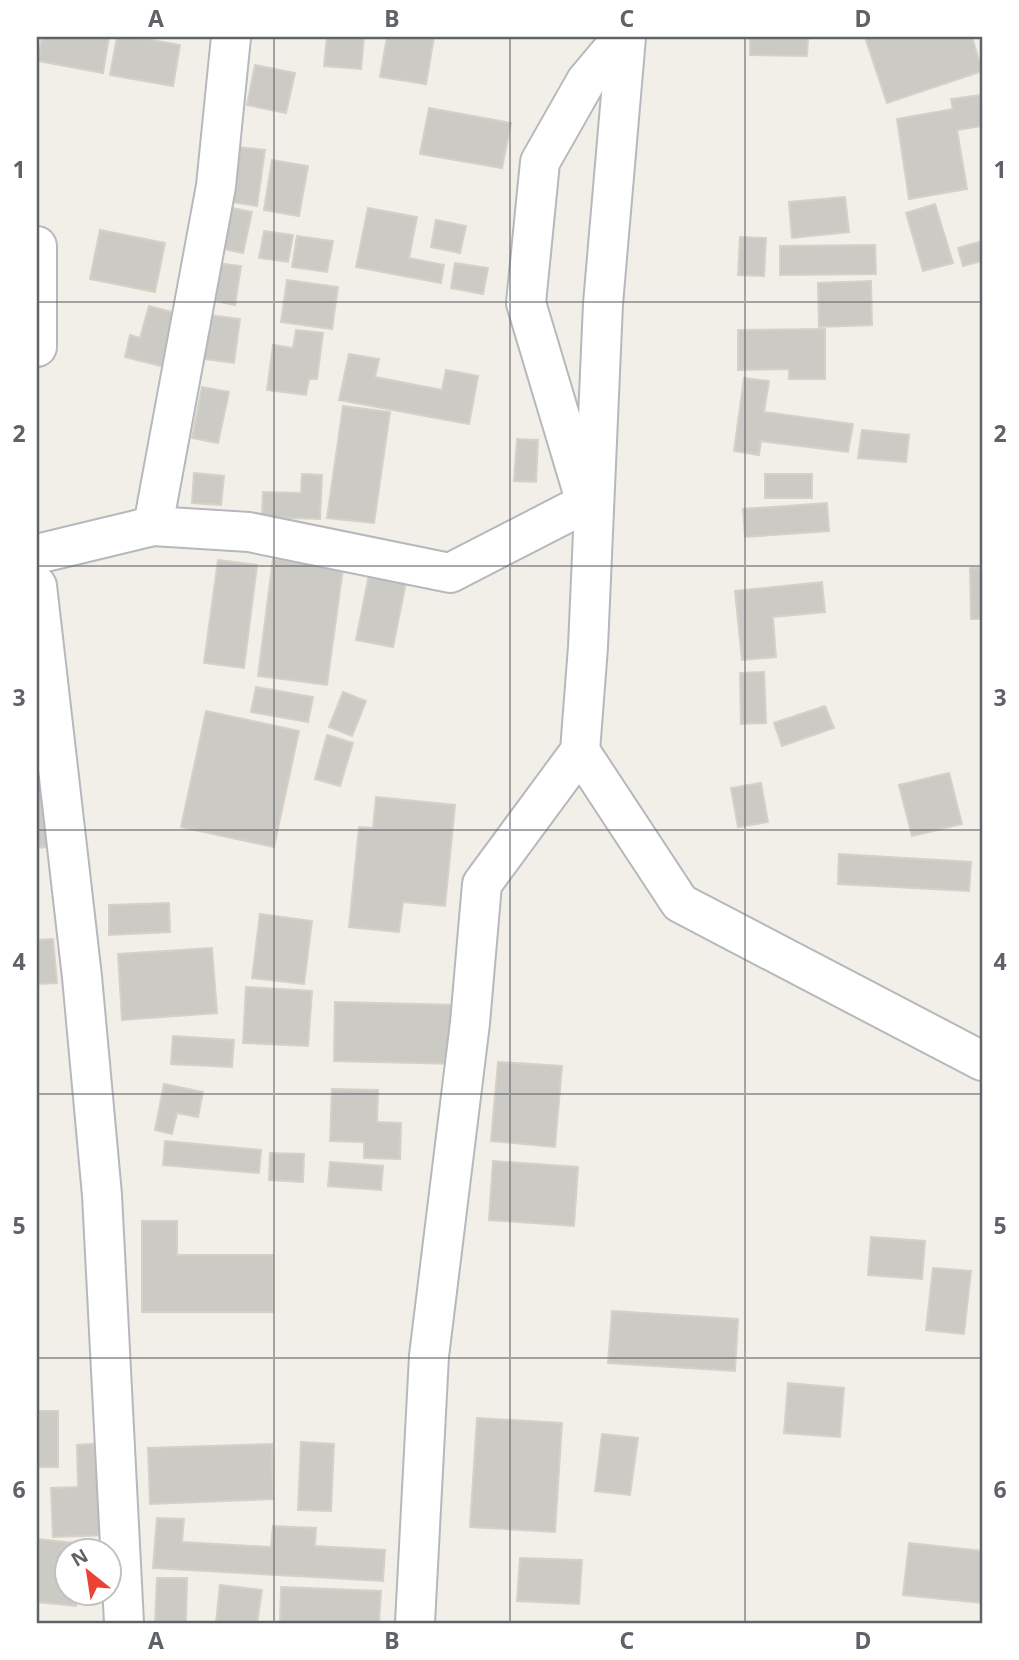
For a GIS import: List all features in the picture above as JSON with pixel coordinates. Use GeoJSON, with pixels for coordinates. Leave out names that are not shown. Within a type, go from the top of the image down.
{"type":"FeatureCollection","features":[{"type":"Feature","properties":{"kind":"street"},"geometry":{"type":"LineString","coordinates":[[153,526],[216,187],[232,37]]}},
{"type":"Feature","properties":{"kind":"street"},"geometry":{"type":"LineString","coordinates":[[37,554],[153,526],[248,532],[450,573],[586,503],[526,303],[540,162],[586,80],[624,37]]}},
{"type":"Feature","properties":{"kind":"street"},"geometry":{"type":"LineString","coordinates":[[415,1623],[429,1356],[470,1023],[482,884],[580,751],[588,647],[603,304],[624,37]]}},
{"type":"Feature","properties":{"kind":"street"},"geometry":{"type":"LineString","coordinates":[[37,246],[37,347]]}},
{"type":"Feature","properties":{"kind":"street"},"geometry":{"type":"LineString","coordinates":[[37,586],[82,976],[102,1195],[124,1623]]}},
{"type":"Feature","properties":{"kind":"street"},"geometry":{"type":"LineString","coordinates":[[580,751],[680,903],[982,1061]]}},
{"type":"Feature","properties":{"kind":"building"},"geometry":{"type":"Polygon","coordinates":[[[42,37],[109,37],[103,73],[38,61],[42,37]]]}},
{"type":"Feature","properties":{"kind":"building"},"geometry":{"type":"Polygon","coordinates":[[[117,37],[135,37],[180,45],[173,86],[110,75],[117,37]]]}},
{"type":"Feature","properties":{"kind":"building"},"geometry":{"type":"Polygon","coordinates":[[[327,37],[364,37],[361,69],[324,66],[327,37]]]}},
{"type":"Feature","properties":{"kind":"building"},"geometry":{"type":"Polygon","coordinates":[[[387,37],[434,37],[426,84],[380,77],[387,37]]]}},
{"type":"Feature","properties":{"kind":"building"},"geometry":{"type":"Polygon","coordinates":[[[750,37],[808,37],[807,56],[750,55],[750,37]]]}},
{"type":"Feature","properties":{"kind":"building"},"geometry":{"type":"Polygon","coordinates":[[[865,37],[972,37],[982,71],[887,103],[865,37]]]}},
{"type":"Feature","properties":{"kind":"building"},"geometry":{"type":"Polygon","coordinates":[[[255,65],[295,73],[286,113],[247,105],[255,65]]]}},
{"type":"Feature","properties":{"kind":"building"},"geometry":{"type":"Polygon","coordinates":[[[981,95],[982,126],[957,130],[967,189],[909,199],[897,119],[953,109],[951,99],[981,95]]]}},
{"type":"Feature","properties":{"kind":"building"},"geometry":{"type":"Polygon","coordinates":[[[429,108],[511,123],[502,168],[420,154],[429,108]]]}},
{"type":"Feature","properties":{"kind":"building"},"geometry":{"type":"Polygon","coordinates":[[[237,147],[265,150],[257,206],[230,202],[237,147]]]}},
{"type":"Feature","properties":{"kind":"building"},"geometry":{"type":"Polygon","coordinates":[[[272,160],[308,166],[299,216],[264,210],[272,160]]]}},
{"type":"Feature","properties":{"kind":"building"},"geometry":{"type":"Polygon","coordinates":[[[845,197],[849,232],[792,238],[789,202],[845,197]]]}},
{"type":"Feature","properties":{"kind":"building"},"geometry":{"type":"Polygon","coordinates":[[[935,204],[953,263],[923,271],[906,213],[935,204]]]}},
{"type":"Feature","properties":{"kind":"building"},"geometry":{"type":"Polygon","coordinates":[[[227,207],[252,212],[243,253],[219,248],[227,207]]]}},
{"type":"Feature","properties":{"kind":"building"},"geometry":{"type":"Polygon","coordinates":[[[368,208],[417,217],[409,258],[444,265],[441,283],[356,267],[368,208]]]}},
{"type":"Feature","properties":{"kind":"building"},"geometry":{"type":"Polygon","coordinates":[[[436,220],[466,226],[460,253],[431,247],[436,220]]]}},
{"type":"Feature","properties":{"kind":"building"},"geometry":{"type":"Polygon","coordinates":[[[100,230],[165,243],[155,292],[90,279],[100,230]]]}},
{"type":"Feature","properties":{"kind":"building"},"geometry":{"type":"Polygon","coordinates":[[[264,231],[293,235],[288,262],[259,258],[264,231]]]}},
{"type":"Feature","properties":{"kind":"building"},"geometry":{"type":"Polygon","coordinates":[[[297,236],[333,241],[327,272],[292,267],[297,236]]]}},
{"type":"Feature","properties":{"kind":"building"},"geometry":{"type":"Polygon","coordinates":[[[740,237],[766,238],[764,276],[738,275],[740,237]]]}},
{"type":"Feature","properties":{"kind":"building"},"geometry":{"type":"Polygon","coordinates":[[[982,241],[982,261],[963,266],[958,248],[982,241]]]}},
{"type":"Feature","properties":{"kind":"building"},"geometry":{"type":"Polygon","coordinates":[[[875,245],[876,274],[780,275],[780,246],[875,245]]]}},
{"type":"Feature","properties":{"kind":"building"},"geometry":{"type":"Polygon","coordinates":[[[216,263],[241,266],[235,305],[210,300],[216,263]]]}},
{"type":"Feature","properties":{"kind":"building"},"geometry":{"type":"Polygon","coordinates":[[[455,263],[488,268],[483,294],[451,288],[455,263]]]}},
{"type":"Feature","properties":{"kind":"building"},"geometry":{"type":"Polygon","coordinates":[[[287,280],[338,287],[332,329],[281,322],[287,280]]]}},
{"type":"Feature","properties":{"kind":"building"},"geometry":{"type":"Polygon","coordinates":[[[871,281],[872,325],[819,327],[818,283],[871,281]]]}},
{"type":"Feature","properties":{"kind":"building"},"geometry":{"type":"Polygon","coordinates":[[[149,306],[183,315],[169,368],[125,357],[130,335],[140,338],[149,306]]]}},
{"type":"Feature","properties":{"kind":"building"},"geometry":{"type":"Polygon","coordinates":[[[210,315],[240,319],[234,363],[204,359],[210,315]]]}},
{"type":"Feature","properties":{"kind":"building"},"geometry":{"type":"Polygon","coordinates":[[[825,329],[825,379],[789,379],[789,369],[738,370],[738,330],[825,329]]]}},
{"type":"Feature","properties":{"kind":"building"},"geometry":{"type":"Polygon","coordinates":[[[296,330],[323,333],[317,379],[309,379],[306,395],[267,390],[273,345],[293,348],[296,330]]]}},
{"type":"Feature","properties":{"kind":"building"},"geometry":{"type":"Polygon","coordinates":[[[349,354],[379,359],[375,377],[442,390],[446,370],[478,376],[469,424],[339,400],[349,354]]]}},
{"type":"Feature","properties":{"kind":"building"},"geometry":{"type":"Polygon","coordinates":[[[744,378],[769,381],[764,412],[853,424],[848,452],[761,441],[759,455],[734,451],[744,378]]]}},
{"type":"Feature","properties":{"kind":"building"},"geometry":{"type":"Polygon","coordinates":[[[202,387],[229,392],[218,443],[192,438],[202,387]]]}},
{"type":"Feature","properties":{"kind":"building"},"geometry":{"type":"Polygon","coordinates":[[[343,406],[390,412],[374,523],[327,518],[343,406]]]}},
{"type":"Feature","properties":{"kind":"building"},"geometry":{"type":"Polygon","coordinates":[[[862,430],[909,435],[906,462],[858,458],[862,430]]]}},
{"type":"Feature","properties":{"kind":"building"},"geometry":{"type":"Polygon","coordinates":[[[517,439],[538,440],[536,482],[514,481],[517,439]]]}},
{"type":"Feature","properties":{"kind":"building"},"geometry":{"type":"Polygon","coordinates":[[[194,473],[224,476],[221,505],[192,503],[194,473]]]}},
{"type":"Feature","properties":{"kind":"building"},"geometry":{"type":"Polygon","coordinates":[[[302,474],[322,475],[320,519],[262,517],[263,492],[301,493],[302,474]]]}},
{"type":"Feature","properties":{"kind":"building"},"geometry":{"type":"Polygon","coordinates":[[[765,474],[812,474],[812,498],[765,498],[765,474]]]}},
{"type":"Feature","properties":{"kind":"building"},"geometry":{"type":"Polygon","coordinates":[[[827,503],[829,531],[745,537],[743,509],[827,503]]]}},
{"type":"Feature","properties":{"kind":"building"},"geometry":{"type":"Polygon","coordinates":[[[273,559],[343,568],[327,685],[258,676],[273,559]]]}},
{"type":"Feature","properties":{"kind":"building"},"geometry":{"type":"Polygon","coordinates":[[[218,560],[257,565],[244,668],[204,663],[218,560]]]}},
{"type":"Feature","properties":{"kind":"building"},"geometry":{"type":"Polygon","coordinates":[[[371,565],[408,572],[393,647],[356,640],[371,565]]]}},
{"type":"Feature","properties":{"kind":"building"},"geometry":{"type":"Polygon","coordinates":[[[970,568],[982,568],[982,619],[971,619],[970,568]]]}},
{"type":"Feature","properties":{"kind":"building"},"geometry":{"type":"Polygon","coordinates":[[[822,582],[825,612],[773,617],[776,657],[742,660],[735,591],[822,582]]]}},
{"type":"Feature","properties":{"kind":"building"},"geometry":{"type":"Polygon","coordinates":[[[764,672],[766,723],[741,724],[740,673],[764,672]]]}},
{"type":"Feature","properties":{"kind":"building"},"geometry":{"type":"Polygon","coordinates":[[[256,687],[313,697],[308,722],[251,712],[256,687]]]}},
{"type":"Feature","properties":{"kind":"building"},"geometry":{"type":"Polygon","coordinates":[[[343,692],[366,701],[352,736],[329,727],[343,692]]]}},
{"type":"Feature","properties":{"kind":"building"},"geometry":{"type":"Polygon","coordinates":[[[825,706],[834,728],[782,746],[774,723],[825,706]]]}},
{"type":"Feature","properties":{"kind":"building"},"geometry":{"type":"Polygon","coordinates":[[[206,711],[299,731],[274,847],[181,827],[206,711]]]}},
{"type":"Feature","properties":{"kind":"building"},"geometry":{"type":"Polygon","coordinates":[[[327,735],[353,743],[340,786],[315,779],[327,735]]]}},
{"type":"Feature","properties":{"kind":"building"},"geometry":{"type":"Polygon","coordinates":[[[37,750],[48,847],[37,848],[37,750]]]}},
{"type":"Feature","properties":{"kind":"building"},"geometry":{"type":"Polygon","coordinates":[[[949,773],[962,824],[912,836],[899,785],[949,773]]]}},
{"type":"Feature","properties":{"kind":"building"},"geometry":{"type":"Polygon","coordinates":[[[761,783],[768,822],[738,827],[731,788],[761,783]]]}},
{"type":"Feature","properties":{"kind":"building"},"geometry":{"type":"Polygon","coordinates":[[[376,797],[455,805],[445,906],[403,902],[399,932],[349,927],[359,827],[373,828],[376,797]]]}},
{"type":"Feature","properties":{"kind":"building"},"geometry":{"type":"Polygon","coordinates":[[[839,854],[971,862],[969,891],[838,884],[839,854]]]}},
{"type":"Feature","properties":{"kind":"building"},"geometry":{"type":"Polygon","coordinates":[[[169,903],[170,932],[109,935],[109,905],[169,903]]]}},
{"type":"Feature","properties":{"kind":"building"},"geometry":{"type":"Polygon","coordinates":[[[260,914],[312,921],[304,984],[252,978],[260,914]]]}},
{"type":"Feature","properties":{"kind":"building"},"geometry":{"type":"Polygon","coordinates":[[[53,939],[57,983],[37,984],[37,940],[53,939]]]}},
{"type":"Feature","properties":{"kind":"building"},"geometry":{"type":"Polygon","coordinates":[[[212,948],[217,1013],[122,1020],[118,954],[212,948]]]}},
{"type":"Feature","properties":{"kind":"building"},"geometry":{"type":"Polygon","coordinates":[[[246,987],[312,991],[308,1046],[243,1043],[246,987]]]}},
{"type":"Feature","properties":{"kind":"building"},"geometry":{"type":"Polygon","coordinates":[[[335,1002],[459,1005],[457,1064],[334,1061],[335,1002]]]}},
{"type":"Feature","properties":{"kind":"building"},"geometry":{"type":"Polygon","coordinates":[[[173,1036],[234,1040],[232,1067],[171,1064],[173,1036]]]}},
{"type":"Feature","properties":{"kind":"building"},"geometry":{"type":"Polygon","coordinates":[[[498,1062],[562,1066],[555,1147],[491,1141],[498,1062]]]}},
{"type":"Feature","properties":{"kind":"building"},"geometry":{"type":"Polygon","coordinates":[[[164,1084],[203,1092],[198,1117],[177,1113],[172,1134],[155,1130],[164,1084]]]}},
{"type":"Feature","properties":{"kind":"building"},"geometry":{"type":"Polygon","coordinates":[[[332,1089],[378,1090],[377,1122],[401,1123],[400,1159],[364,1158],[364,1142],[330,1141],[332,1089]]]}},
{"type":"Feature","properties":{"kind":"building"},"geometry":{"type":"Polygon","coordinates":[[[165,1141],[261,1150],[259,1173],[163,1165],[165,1141]]]}},
{"type":"Feature","properties":{"kind":"building"},"geometry":{"type":"Polygon","coordinates":[[[270,1153],[304,1154],[303,1182],[269,1180],[270,1153]]]}},
{"type":"Feature","properties":{"kind":"building"},"geometry":{"type":"Polygon","coordinates":[[[493,1161],[578,1167],[574,1226],[489,1220],[493,1161]]]}},
{"type":"Feature","properties":{"kind":"building"},"geometry":{"type":"Polygon","coordinates":[[[330,1162],[383,1166],[381,1190],[328,1186],[330,1162]]]}},
{"type":"Feature","properties":{"kind":"building"},"geometry":{"type":"Polygon","coordinates":[[[142,1221],[177,1221],[177,1255],[273,1255],[273,1312],[142,1312],[142,1221]]]}},
{"type":"Feature","properties":{"kind":"building"},"geometry":{"type":"Polygon","coordinates":[[[871,1237],[925,1241],[922,1279],[868,1275],[871,1237]]]}},
{"type":"Feature","properties":{"kind":"building"},"geometry":{"type":"Polygon","coordinates":[[[933,1268],[971,1271],[964,1334],[926,1330],[933,1268]]]}},
{"type":"Feature","properties":{"kind":"building"},"geometry":{"type":"Polygon","coordinates":[[[612,1311],[738,1319],[735,1371],[608,1363],[612,1311]]]}},
{"type":"Feature","properties":{"kind":"building"},"geometry":{"type":"Polygon","coordinates":[[[788,1383],[844,1388],[840,1437],[784,1433],[788,1383]]]}},
{"type":"Feature","properties":{"kind":"building"},"geometry":{"type":"Polygon","coordinates":[[[37,1411],[58,1411],[58,1467],[37,1467],[37,1411]]]}},
{"type":"Feature","properties":{"kind":"building"},"geometry":{"type":"Polygon","coordinates":[[[477,1418],[562,1423],[555,1532],[470,1527],[477,1418]]]}},
{"type":"Feature","properties":{"kind":"building"},"geometry":{"type":"Polygon","coordinates":[[[602,1434],[638,1438],[630,1495],[595,1491],[602,1434]]]}},
{"type":"Feature","properties":{"kind":"building"},"geometry":{"type":"Polygon","coordinates":[[[301,1442],[334,1444],[331,1511],[298,1510],[301,1442]]]}},
{"type":"Feature","properties":{"kind":"building"},"geometry":{"type":"Polygon","coordinates":[[[107,1443],[109,1535],[53,1537],[51,1488],[78,1487],[77,1445],[107,1443]]]}},
{"type":"Feature","properties":{"kind":"building"},"geometry":{"type":"Polygon","coordinates":[[[272,1444],[273,1499],[150,1504],[148,1448],[272,1444]]]}},
{"type":"Feature","properties":{"kind":"building"},"geometry":{"type":"Polygon","coordinates":[[[157,1518],[184,1519],[182,1542],[271,1547],[273,1526],[316,1528],[315,1546],[385,1550],[383,1581],[153,1568],[157,1518]]]}},
{"type":"Feature","properties":{"kind":"building"},"geometry":{"type":"Polygon","coordinates":[[[37,1539],[52,1541],[52,1604],[37,1602],[37,1539]]]}},
{"type":"Feature","properties":{"kind":"building"},"geometry":{"type":"Polygon","coordinates":[[[909,1543],[982,1551],[982,1603],[903,1595],[909,1543]]]}},
{"type":"Feature","properties":{"kind":"building"},"geometry":{"type":"Polygon","coordinates":[[[520,1558],[582,1560],[579,1604],[517,1601],[520,1558]]]}},
{"type":"Feature","properties":{"kind":"building"},"geometry":{"type":"Polygon","coordinates":[[[157,1578],[187,1578],[186,1623],[155,1623],[157,1578]]]}},
{"type":"Feature","properties":{"kind":"building"},"geometry":{"type":"Polygon","coordinates":[[[220,1585],[262,1590],[257,1623],[216,1623],[220,1585]]]}},
{"type":"Feature","properties":{"kind":"building"},"geometry":{"type":"Polygon","coordinates":[[[281,1587],[381,1591],[379,1623],[280,1623],[281,1587]]]}}]}
